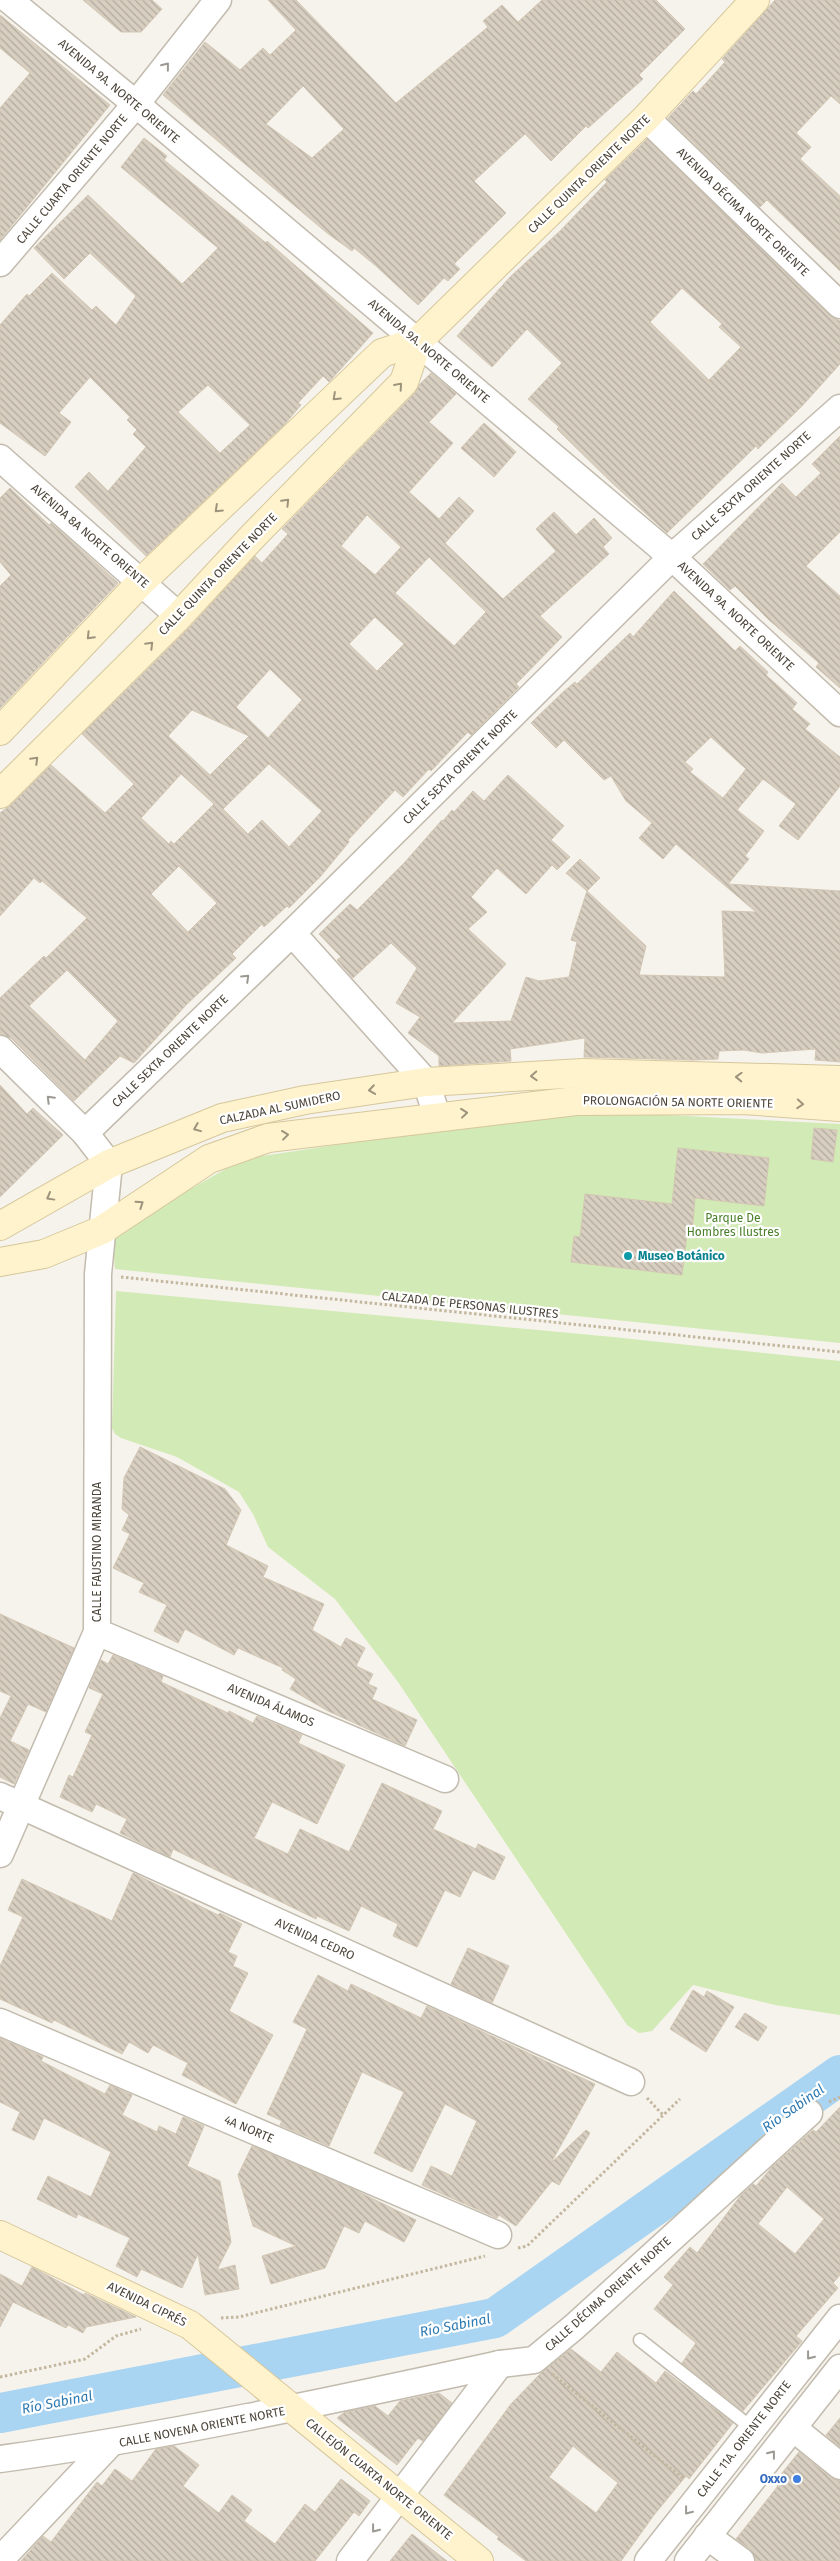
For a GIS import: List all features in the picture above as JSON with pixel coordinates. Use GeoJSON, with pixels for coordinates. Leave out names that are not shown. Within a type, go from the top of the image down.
{"type":"FeatureCollection","features":[{"type":"Feature","properties":{"kind":"street","name":"AVENIDA 9A. NORTE ORIENTE"},"geometry":{"type":"LineString","coordinates":[[9,0],[136,104],[672,557],[840,714]]}},
{"type":"Feature","properties":{"kind":"street","name":"CALLE CUARTA ORIENTE NORTE"},"geometry":{"type":"LineString","coordinates":[[0,263],[136,104],[218,0]]}},
{"type":"Feature","properties":{"kind":"street","name":"CALLE QUINTA ORIENTE NORTE"},"geometry":{"type":"LineString","coordinates":[[0,731],[142,582],[382,353],[418,341],[646,118],[754,0]]}},
{"type":"Feature","properties":{"kind":"street","name":"AVENIDA DÉCIMA NORTE ORIENTE"},"geometry":{"type":"LineString","coordinates":[[646,118],[840,305]]}},
{"type":"Feature","properties":{"kind":"street","name":"CALLE QUINTA ORIENTE NORTE"},"geometry":{"type":"LineString","coordinates":[[0,794],[179,616],[253,536],[404,382],[418,341]]}},
{"type":"Feature","properties":{"kind":"street","name":"CALLE SEXTA ORIENTE NORTE"},"geometry":{"type":"LineString","coordinates":[[85,1133],[292,933],[672,557],[840,408]]}},
{"type":"Feature","properties":{"kind":"street","name":"AVENIDA 8A NORTE ORIENTE"},"geometry":{"type":"LineString","coordinates":[[0,458],[179,616]]}},
{"type":"Feature","properties":{"kind":"street"},"geometry":{"type":"LineString","coordinates":[[0,1262],[44,1254],[102,1230],[209,1159],[268,1138],[438,1116],[426,1082],[292,933]]}},
{"type":"Feature","properties":{"kind":"street"},"geometry":{"type":"LineString","coordinates":[[0,1049],[85,1133],[109,1164]]}},
{"type":"Feature","properties":{"kind":"street","name":"CALZADA AL SUMIDERO"},"geometry":{"type":"LineString","coordinates":[[0,1226],[109,1164],[222,1118],[305,1100],[426,1082],[583,1073]]}},
{"type":"Feature","properties":{"kind":"street","name":"PROLONGACIÓN 5A NORTE ORIENTE"},"geometry":{"type":"LineString","coordinates":[[583,1073],[840,1080]]}},
{"type":"Feature","properties":{"kind":"street","name":"PROLONGACIÓN 5A NORTE ORIENTE"},"geometry":{"type":"LineString","coordinates":[[438,1116],[576,1101],[743,1100],[840,1107]]}},
{"type":"Feature","properties":{"kind":"street","name":"CALLE FAUSTINO MIRANDA"},"geometry":{"type":"LineString","coordinates":[[0,1854],[11,1801],[97,1632],[98,1274],[109,1164]]}},
{"type":"Feature","properties":{"kind":"street","name":"AVENIDA ÁLAMOS"},"geometry":{"type":"LineString","coordinates":[[97,1632],[444,1779]]}},
{"type":"Feature","properties":{"kind":"street","name":"AVENIDA CEDRO"},"geometry":{"type":"LineString","coordinates":[[11,1801],[631,2082]]}},
{"type":"Feature","properties":{"kind":"street","name":"4A NORTE"},"geometry":{"type":"LineString","coordinates":[[0,2022],[502,2246]]}},
{"type":"Feature","properties":{"kind":"street","name":"CALLE DÉCIMA ORIENTE NORTE"},"geometry":{"type":"LineString","coordinates":[[500,2364],[534,2360],[574,2327],[809,2113]]}},
{"type":"Feature","properties":{"kind":"street","name":"AVENIDA CIPRÉS"},"geometry":{"type":"LineString","coordinates":[[0,2235],[190,2325],[286,2403]]}},
{"type":"Feature","properties":{"kind":"street","name":"CALLE 11A. ORIENTE NORTE"},"geometry":{"type":"LineString","coordinates":[[648,2561],[838,2323]]}},
{"type":"Feature","properties":{"kind":"street"},"geometry":{"type":"LineString","coordinates":[[350,2561],[500,2364]]}},
{"type":"Feature","properties":{"kind":"street","name":"CALLE NOVENA ORIENTE NORTE"},"geometry":{"type":"LineString","coordinates":[[0,2460],[108,2444],[286,2403],[500,2364]]}},
{"type":"Feature","properties":{"kind":"street"},"geometry":{"type":"LineString","coordinates":[[688,2561],[840,2368]]}},
{"type":"Feature","properties":{"kind":"street","name":"CALLEJÓN CUARTA NORTE ORIENTE"},"geometry":{"type":"LineString","coordinates":[[286,2403],[479,2561]]}},
{"type":"Feature","properties":{"kind":"street"},"geometry":{"type":"LineString","coordinates":[[793,2428],[840,2466]]}},
{"type":"Feature","properties":{"kind":"street"},"geometry":{"type":"LineString","coordinates":[[0,2560],[108,2444]]}},
{"type":"Feature","properties":{"kind":"street"},"geometry":{"type":"LineString","coordinates":[[707,2536],[741,2561]]}},
{"type":"Feature","properties":{"kind":"lane"},"geometry":{"type":"LineString","coordinates":[[640,2340],[752,2429]]}},
{"type":"Feature","properties":{"kind":"path","name":"CALZADA DE PERSONAS ILUSTRES"},"geometry":{"type":"LineString","coordinates":[[98,1274],[840,1352]]}},
{"type":"Feature","properties":{"kind":"path"},"geometry":{"type":"LineString","coordinates":[[220,2318],[239,2317],[502,2246],[527,2246],[680,2099]]}},
{"type":"Feature","properties":{"kind":"path"},"geometry":{"type":"LineString","coordinates":[[0,2377],[85,2359],[116,2336],[144,2328]]}},
{"type":"Feature","properties":{"kind":"path"},"geometry":{"type":"LineString","coordinates":[[534,2360],[702,2493]]}},
{"type":"Feature","properties":{"kind":"green space","name":"Parque De Hombres Ilustres"},"geometry":{"type":"Polygon","coordinates":[[[568,1110],[840,1124],[840,1343],[115,1269],[112,1234],[243,1159],[568,1110]]]}},
{"type":"Feature","properties":{"kind":"green space"},"geometry":{"type":"Polygon","coordinates":[[[116,1291],[613,1337],[840,1361],[840,2015],[775,2005],[693,1985],[652,2031],[639,2033],[627,2025],[398,1682],[335,1599],[268,1547],[253,1514],[239,1492],[177,1457],[121,1438],[115,1434],[112,1428],[116,1291]]]}},
{"type":"Feature","properties":{"kind":"building"},"geometry":{"type":"Polygon","coordinates":[[[83,0],[152,0],[162,9],[141,32],[121,32],[83,0]]]}},
{"type":"Feature","properties":{"kind":"building"},"geometry":{"type":"Polygon","coordinates":[[[268,0],[296,0],[396,103],[488,27],[483,21],[502,5],[518,22],[542,0],[656,0],[685,29],[639,75],[643,79],[588,128],[586,126],[551,161],[525,134],[474,181],[506,213],[454,264],[460,269],[448,281],[444,278],[418,305],[376,266],[354,248],[352,251],[327,233],[163,95],[205,42],[240,70],[263,48],[270,55],[296,30],[268,0]],[[303,86],[266,124],[312,158],[344,129],[303,86]]]}},
{"type":"Feature","properties":{"kind":"building"},"geometry":{"type":"Polygon","coordinates":[[[775,0],[840,0],[840,104],[831,96],[796,133],[811,147],[800,159],[840,196],[840,271],[767,200],[760,207],[668,118],[693,91],[696,94],[725,62],[722,59],[775,0]]]}},
{"type":"Feature","properties":{"kind":"building"},"geometry":{"type":"Polygon","coordinates":[[[0,15],[110,105],[0,240],[0,108],[30,73],[0,48],[0,15]]]}},
{"type":"Feature","properties":{"kind":"building"},"geometry":{"type":"Polygon","coordinates":[[[144,138],[167,156],[164,160],[266,243],[267,241],[373,333],[329,382],[323,376],[298,403],[301,405],[284,425],[146,556],[75,487],[89,472],[108,491],[146,447],[133,434],[137,430],[127,420],[130,417],[90,377],[59,413],[71,422],[45,456],[0,423],[0,325],[27,294],[29,296],[52,273],[92,310],[96,306],[116,325],[136,296],[90,253],[64,279],[34,248],[88,195],[182,284],[218,248],[121,167],[144,138]],[[208,385],[178,412],[220,453],[250,425],[208,385]]]}},
{"type":"Feature","properties":{"kind":"building"},"geometry":{"type":"Polygon","coordinates":[[[647,139],[830,316],[840,321],[840,364],[802,406],[758,449],[756,446],[667,533],[611,482],[557,429],[559,427],[528,399],[562,363],[527,329],[492,367],[457,336],[510,277],[560,231],[607,182],[605,180],[647,139]],[[682,288],[650,322],[709,380],[741,347],[719,327],[722,324],[682,288]]]}},
{"type":"Feature","properties":{"kind":"building"},"geometry":{"type":"Polygon","coordinates":[[[431,373],[456,394],[429,422],[453,443],[409,492],[439,519],[459,497],[474,511],[445,543],[503,599],[556,551],[536,529],[554,512],[576,535],[594,518],[612,538],[603,547],[609,554],[540,616],[562,637],[516,684],[519,687],[471,735],[468,732],[403,797],[395,790],[348,840],[349,842],[320,877],[289,908],[287,906],[264,927],[262,924],[232,954],[236,958],[186,1005],[134,1063],[120,1056],[74,1101],[11,1038],[0,1034],[0,998],[44,956],[46,958],[87,918],[42,881],[40,883],[34,878],[0,916],[0,813],[11,805],[51,765],[105,813],[134,784],[82,734],[190,627],[255,556],[262,563],[288,534],[282,529],[415,393],[420,384],[431,373]],[[367,515],[341,546],[375,575],[401,547],[367,515]],[[429,557],[395,593],[454,646],[486,612],[429,557]],[[375,617],[349,644],[377,671],[404,644],[375,617]],[[270,669],[236,707],[268,738],[302,700],[270,669]],[[192,710],[168,736],[210,775],[249,736],[192,710]],[[269,764],[223,809],[248,834],[262,820],[289,847],[322,811],[269,764]],[[181,774],[141,818],[169,844],[171,841],[174,844],[214,804],[181,774]],[[179,866],[151,894],[188,932],[217,903],[179,866]],[[67,970],[29,1006],[85,1060],[118,1021],[67,970]]]}},
{"type":"Feature","properties":{"kind":"building"},"geometry":{"type":"Polygon","coordinates":[[[484,423],[516,452],[494,477],[461,448],[484,423]]]}},
{"type":"Feature","properties":{"kind":"building"},"geometry":{"type":"Polygon","coordinates":[[[840,436],[840,532],[806,566],[840,596],[840,688],[816,667],[819,663],[769,620],[735,586],[730,590],[703,564],[782,483],[796,497],[821,473],[812,464],[840,436]]]}},
{"type":"Feature","properties":{"kind":"building"},"geometry":{"type":"Polygon","coordinates":[[[10,488],[49,525],[51,523],[118,583],[0,708],[0,586],[11,575],[0,562],[0,498],[10,488]]]}},
{"type":"Feature","properties":{"kind":"building"},"geometry":{"type":"Polygon","coordinates":[[[674,591],[735,651],[740,646],[768,672],[766,675],[797,703],[792,709],[810,724],[805,729],[840,757],[840,786],[798,840],[779,826],[796,804],[763,779],[737,810],[764,831],[745,856],[749,859],[728,884],[840,891],[840,1062],[815,1060],[816,1049],[762,1053],[744,1050],[719,1051],[718,1059],[693,1060],[584,1057],[585,1038],[510,1049],[511,1061],[439,1066],[439,1056],[408,1033],[420,1017],[396,1003],[417,968],[391,943],[353,978],[337,960],[341,957],[319,934],[350,904],[357,910],[405,862],[442,820],[452,810],[454,812],[473,791],[484,801],[508,775],[564,826],[551,840],[570,857],[557,870],[552,865],[526,894],[497,868],[471,897],[487,912],[468,929],[506,964],[452,1023],[511,1021],[526,977],[539,981],[569,977],[577,942],[571,940],[587,891],[646,946],[639,975],[725,977],[722,911],[756,912],[676,844],[663,859],[639,838],[652,823],[626,801],[611,776],[604,780],[564,740],[556,748],[531,723],[563,692],[575,682],[577,684],[630,633],[633,637],[674,591]],[[711,737],[685,762],[693,769],[690,772],[723,798],[746,769],[711,737]]]}},
{"type":"Feature","properties":{"kind":"building"},"geometry":{"type":"Polygon","coordinates":[[[580,859],[600,878],[587,891],[566,873],[580,859]]]}},
{"type":"Feature","properties":{"kind":"building"},"geometry":{"type":"Polygon","coordinates":[[[0,1085],[27,1114],[33,1108],[63,1135],[0,1197],[0,1085]]]}},
{"type":"Feature","properties":{"kind":"building"},"geometry":{"type":"Polygon","coordinates":[[[814,1128],[837,1130],[833,1162],[811,1159],[814,1128]]]}},
{"type":"Feature","properties":{"kind":"building"},"geometry":{"type":"Polygon","coordinates":[[[678,1148],[769,1158],[764,1206],[695,1198],[692,1234],[687,1234],[682,1275],[571,1262],[574,1236],[580,1237],[585,1194],[672,1204],[678,1148]]]}},
{"type":"Feature","properties":{"kind":"building"},"geometry":{"type":"Polygon","coordinates":[[[140,1447],[225,1489],[241,1510],[226,1545],[268,1566],[263,1577],[324,1604],[312,1630],[341,1647],[346,1638],[365,1648],[356,1666],[373,1674],[368,1684],[377,1688],[372,1699],[417,1720],[405,1746],[328,1711],[290,1689],[296,1679],[282,1670],[283,1668],[238,1648],[234,1655],[185,1629],[178,1643],[154,1631],[167,1605],[139,1592],[144,1583],[113,1568],[130,1534],[122,1530],[129,1515],[122,1509],[124,1478],[140,1447]]]}},
{"type":"Feature","properties":{"kind":"building"},"geometry":{"type":"Polygon","coordinates":[[[0,1614],[74,1648],[46,1712],[28,1704],[10,1741],[29,1750],[14,1784],[0,1777],[0,1718],[11,1696],[0,1691],[0,1614]]]}},
{"type":"Feature","properties":{"kind":"building"},"geometry":{"type":"Polygon","coordinates":[[[113,1655],[163,1676],[161,1682],[228,1713],[229,1711],[253,1723],[257,1716],[302,1735],[298,1743],[345,1765],[317,1824],[272,1802],[254,1838],[288,1854],[300,1829],[349,1852],[382,1783],[442,1811],[433,1829],[476,1849],[478,1844],[505,1857],[494,1880],[473,1870],[460,1897],[445,1890],[417,1947],[393,1936],[398,1924],[361,1906],[349,1931],[317,1916],[316,1919],[173,1849],[170,1857],[120,1833],[127,1819],[96,1804],[92,1812],[60,1797],[69,1775],[73,1777],[92,1735],[85,1732],[103,1694],[89,1688],[101,1660],[108,1664],[113,1655]]]}},
{"type":"Feature","properties":{"kind":"building"},"geometry":{"type":"Polygon","coordinates":[[[133,1873],[218,1915],[220,1913],[242,1924],[228,1952],[237,1956],[233,1966],[248,1973],[229,2011],[273,2035],[236,2104],[182,2075],[188,2063],[153,2045],[148,2053],[129,2042],[122,2054],[54,2020],[52,2023],[0,1999],[0,1966],[23,1917],[8,1910],[22,1879],[112,1921],[133,1873]]]}},
{"type":"Feature","properties":{"kind":"building"},"geometry":{"type":"Polygon","coordinates":[[[468,1948],[509,1966],[492,2003],[451,1984],[468,1948]]]}},
{"type":"Feature","properties":{"kind":"building"},"geometry":{"type":"Polygon","coordinates":[[[318,1975],[348,1991],[351,1984],[421,2018],[427,2006],[595,2084],[551,2163],[586,2130],[590,2133],[559,2185],[552,2181],[516,2226],[499,2215],[497,2218],[422,2185],[431,2166],[452,2176],[477,2121],[445,2104],[412,2172],[374,2153],[404,2092],[362,2072],[329,2146],[280,2125],[282,2121],[267,2114],[307,2029],[293,2022],[318,1975]]]}},
{"type":"Feature","properties":{"kind":"building"},"geometry":{"type":"Polygon","coordinates":[[[693,1990],[704,1997],[707,1991],[734,2007],[706,2052],[670,2029],[693,1990]]]}},
{"type":"Feature","properties":{"kind":"building"},"geometry":{"type":"Polygon","coordinates":[[[745,2013],[767,2027],[758,2041],[735,2027],[745,2013]]]}},
{"type":"Feature","properties":{"kind":"building"},"geometry":{"type":"Polygon","coordinates":[[[0,2038],[43,2057],[41,2061],[105,2094],[110,2085],[132,2095],[122,2115],[157,2132],[159,2126],[176,2134],[183,2117],[204,2126],[187,2166],[220,2181],[231,2242],[217,2270],[235,2265],[239,2289],[205,2295],[198,2254],[182,2288],[141,2269],[137,2277],[116,2266],[130,2238],[78,2214],[76,2218],[37,2199],[48,2176],[91,2197],[111,2152],[44,2118],[34,2140],[12,2130],[20,2112],[0,2102],[0,2038]]]}},
{"type":"Feature","properties":{"kind":"building"},"geometry":{"type":"Polygon","coordinates":[[[840,2107],[840,2275],[833,2283],[838,2288],[796,2336],[802,2341],[743,2411],[682,2363],[696,2343],[654,2309],[673,2285],[664,2277],[690,2247],[697,2253],[741,2195],[753,2184],[756,2186],[772,2167],[813,2130],[816,2132],[840,2107]],[[787,2187],[758,2224],[795,2254],[824,2219],[787,2187]]]}},
{"type":"Feature","properties":{"kind":"building"},"geometry":{"type":"Polygon","coordinates":[[[252,2146],[353,2189],[416,2220],[404,2242],[365,2221],[359,2233],[344,2226],[325,2268],[271,2284],[262,2256],[296,2246],[253,2226],[238,2175],[252,2146]]]}},
{"type":"Feature","properties":{"kind":"building"},"geometry":{"type":"Polygon","coordinates":[[[32,2267],[84,2295],[85,2293],[136,2317],[86,2327],[83,2333],[68,2325],[66,2328],[13,2302],[0,2327],[0,2274],[22,2286],[32,2267]]]}},
{"type":"Feature","properties":{"kind":"building"},"geometry":{"type":"Polygon","coordinates":[[[571,2349],[601,2372],[617,2352],[656,2383],[665,2371],[733,2423],[689,2479],[686,2476],[654,2515],[621,2561],[526,2561],[497,2539],[499,2537],[444,2495],[511,2404],[541,2373],[571,2349]],[[573,2446],[549,2477],[596,2513],[618,2483],[573,2446]]]}},
{"type":"Feature","properties":{"kind":"building"},"geometry":{"type":"Polygon","coordinates":[[[439,2393],[452,2403],[423,2441],[418,2438],[397,2465],[337,2418],[345,2412],[375,2406],[388,2416],[400,2401],[439,2393]]]}},
{"type":"Feature","properties":{"kind":"building"},"geometry":{"type":"Polygon","coordinates":[[[840,2418],[840,2447],[826,2435],[840,2418]]]}},
{"type":"Feature","properties":{"kind":"building"},"geometry":{"type":"Polygon","coordinates":[[[174,2446],[199,2465],[183,2486],[219,2513],[232,2495],[252,2510],[244,2521],[275,2544],[305,2504],[315,2512],[341,2479],[370,2501],[359,2516],[354,2512],[315,2561],[21,2561],[43,2536],[51,2542],[97,2482],[102,2486],[115,2469],[132,2481],[156,2449],[174,2446]]]}},
{"type":"Feature","properties":{"kind":"building"},"geometry":{"type":"Polygon","coordinates":[[[799,2452],[831,2478],[840,2481],[840,2561],[756,2561],[750,2549],[736,2539],[778,2486],[774,2483],[799,2452]]]}},
{"type":"Feature","properties":{"kind":"building"},"geometry":{"type":"Polygon","coordinates":[[[412,2534],[447,2561],[390,2561],[412,2534]]]}},
{"type":"Feature","properties":{"kind":"waterway","name":"Río Sabinal"},"geometry":{"type":"LineString","coordinates":[[0,2413],[495,2318],[840,2075]]}},
{"type":"Feature","properties":{"kind":"place","name":"Museo Botánico"},"geometry":{"type":"Point","coordinates":[628,1256]}},
{"type":"Feature","properties":{"kind":"place","name":"Oxxo"},"geometry":{"type":"Point","coordinates":[797,2479]}}]}
